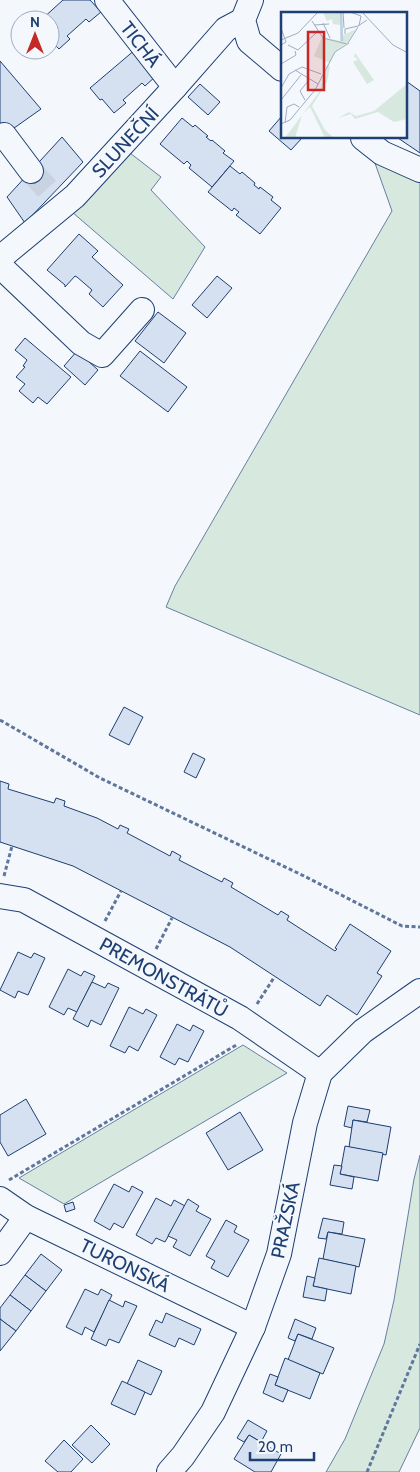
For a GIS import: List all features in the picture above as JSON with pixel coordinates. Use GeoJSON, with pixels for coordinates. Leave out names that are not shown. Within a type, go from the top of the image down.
{"type":"FeatureCollection","features":[{"type":"Feature","properties":{"kind":"street","name":"TICHÁ"},"geometry":{"type":"LineString","coordinates":[[107,0],[175,87]]}},
{"type":"Feature","properties":{"kind":"street","name":"SLUNEČNÍ"},"geometry":{"type":"LineString","coordinates":[[0,258],[57,200],[75,196],[175,87],[226,28],[247,10]]}},
{"type":"Feature","properties":{"kind":"street"},"geometry":{"type":"LineString","coordinates":[[247,10],[249,41],[281,69]]}},
{"type":"Feature","properties":{"kind":"street"},"geometry":{"type":"LineString","coordinates":[[4,135],[31,171]]}},
{"type":"Feature","properties":{"kind":"street"},"geometry":{"type":"LineString","coordinates":[[364,139],[382,153],[420,170]]}},
{"type":"Feature","properties":{"kind":"street"},"geometry":{"type":"LineString","coordinates":[[0,266],[81,343],[102,355],[142,310]]}},
{"type":"Feature","properties":{"kind":"street","name":"PREMONSTRÁTŮ"},"geometry":{"type":"LineString","coordinates":[[1,888],[253,1026],[320,1073]]}},
{"type":"Feature","properties":{"kind":"street","name":"PRAŽSKÁ"},"geometry":{"type":"LineString","coordinates":[[169,1472],[183,1456],[213,1412],[253,1327],[279,1254],[305,1123],[320,1073],[363,1031],[420,992]]}},
{"type":"Feature","properties":{"kind":"street","name":"TURONSKÁ"},"geometry":{"type":"LineString","coordinates":[[4,1190],[26,1217],[253,1327]]}},
{"type":"Feature","properties":{"kind":"street"},"geometry":{"type":"LineString","coordinates":[[0,1253],[26,1217]]}},
{"type":"Feature","properties":{"kind":"path"},"geometry":{"type":"LineString","coordinates":[[0,720],[100,778],[402,926],[420,927]]}},
{"type":"Feature","properties":{"kind":"path"},"geometry":{"type":"LineString","coordinates":[[1,888],[12,846]]}},
{"type":"Feature","properties":{"kind":"path"},"geometry":{"type":"LineString","coordinates":[[95,939],[121,891]]}},
{"type":"Feature","properties":{"kind":"path"},"geometry":{"type":"LineString","coordinates":[[147,967],[172,918]]}},
{"type":"Feature","properties":{"kind":"path"},"geometry":{"type":"LineString","coordinates":[[4,1190],[253,1026],[275,976]]}},
{"type":"Feature","properties":{"kind":"path"},"geometry":{"type":"LineString","coordinates":[[367,1472],[420,1344]]}},
{"type":"Feature","properties":{"kind":"shaded area"},"geometry":{"type":"Polygon","coordinates":[[[366,139],[420,162],[420,715],[166,607],[175,586],[392,211],[366,139]]]}},
{"type":"Feature","properties":{"kind":"shaded area"},"geometry":{"type":"Polygon","coordinates":[[[130,153],[161,177],[151,190],[205,247],[173,299],[72,212],[130,153]]]}},
{"type":"Feature","properties":{"kind":"shaded area"},"geometry":{"type":"Polygon","coordinates":[[[243,1045],[287,1073],[64,1204],[19,1178],[243,1045]]]}},
{"type":"Feature","properties":{"kind":"shaded area"},"geometry":{"type":"Polygon","coordinates":[[[420,1155],[420,1428],[399,1472],[326,1472],[345,1439],[384,1344],[394,1300],[414,1179],[420,1155]]]}},
{"type":"Feature","properties":{"kind":"building"},"geometry":{"type":"Polygon","coordinates":[[[63,0],[90,0],[101,12],[89,22],[86,19],[67,36],[70,39],[60,48],[60,10],[52,10],[63,0]]]}},
{"type":"Feature","properties":{"kind":"building"},"geometry":{"type":"Polygon","coordinates":[[[136,49],[156,76],[145,86],[142,83],[123,100],[126,103],[114,113],[90,88],[136,49]]]}},
{"type":"Feature","properties":{"kind":"building"},"geometry":{"type":"Polygon","coordinates":[[[0,61],[41,109],[0,138],[0,61]]]}},
{"type":"Feature","properties":{"kind":"building"},"geometry":{"type":"Polygon","coordinates":[[[408,82],[420,91],[420,153],[399,139],[408,139],[408,82]]]}},
{"type":"Feature","properties":{"kind":"building"},"geometry":{"type":"Polygon","coordinates":[[[200,84],[220,102],[208,115],[188,97],[200,84]]]}},
{"type":"Feature","properties":{"kind":"building"},"geometry":{"type":"Polygon","coordinates":[[[281,117],[281,139],[301,139],[291,150],[269,131],[281,117]]]}},
{"type":"Feature","properties":{"kind":"building"},"geometry":{"type":"Polygon","coordinates":[[[182,118],[193,127],[195,125],[208,136],[206,137],[225,151],[223,153],[234,161],[212,187],[189,168],[191,165],[187,161],[184,164],[160,144],[182,118]]]}},
{"type":"Feature","properties":{"kind":"building"},"geometry":{"type":"Polygon","coordinates":[[[62,137],[83,162],[25,223],[7,197],[62,137]]]}},
{"type":"Feature","properties":{"kind":"building"},"geometry":{"type":"Polygon","coordinates":[[[230,166],[240,174],[242,172],[255,183],[254,185],[259,189],[260,187],[273,197],[271,200],[281,208],[260,234],[236,215],[239,212],[234,208],[232,211],[208,192],[230,166]]]}},
{"type":"Feature","properties":{"kind":"building"},"geometry":{"type":"Polygon","coordinates":[[[79,234],[98,251],[92,257],[123,285],[103,307],[89,294],[92,290],[77,277],[75,276],[65,287],[47,270],[79,234]]]}},
{"type":"Feature","properties":{"kind":"building"},"geometry":{"type":"Polygon","coordinates":[[[217,276],[232,288],[207,318],[192,305],[217,276]]]}},
{"type":"Feature","properties":{"kind":"building"},"geometry":{"type":"Polygon","coordinates":[[[158,312],[186,333],[164,363],[135,341],[158,312]]]}},
{"type":"Feature","properties":{"kind":"building"},"geometry":{"type":"Polygon","coordinates":[[[25,338],[71,377],[47,404],[38,397],[33,403],[19,391],[25,384],[16,377],[25,367],[23,366],[27,360],[15,350],[25,338]]]}},
{"type":"Feature","properties":{"kind":"building"},"geometry":{"type":"Polygon","coordinates":[[[77,351],[98,370],[85,385],[64,366],[77,351]]]}},
{"type":"Feature","properties":{"kind":"building"},"geometry":{"type":"Polygon","coordinates":[[[140,351],[187,387],[168,412],[120,376],[140,351]]]}},
{"type":"Feature","properties":{"kind":"building"},"geometry":{"type":"Polygon","coordinates":[[[124,707],[143,717],[129,745],[109,735],[124,707]]]}},
{"type":"Feature","properties":{"kind":"building"},"geometry":{"type":"Polygon","coordinates":[[[193,753],[205,759],[196,778],[184,772],[193,753]]]}},
{"type":"Feature","properties":{"kind":"building"},"geometry":{"type":"Polygon","coordinates":[[[0,781],[9,784],[8,789],[54,803],[56,798],[65,801],[64,806],[97,818],[118,829],[120,825],[129,829],[127,833],[170,856],[172,851],[181,856],[179,860],[222,882],[224,878],[233,883],[231,887],[278,915],[281,911],[289,916],[287,920],[335,951],[350,924],[391,951],[377,973],[382,976],[357,1015],[327,995],[320,1006],[230,947],[73,866],[0,842],[0,781]]]}},
{"type":"Feature","properties":{"kind":"building"},"geometry":{"type":"Polygon","coordinates":[[[18,952],[31,958],[34,953],[45,958],[28,995],[18,991],[15,998],[0,990],[18,952]]]}},
{"type":"Feature","properties":{"kind":"building"},"geometry":{"type":"Polygon","coordinates":[[[68,969],[81,976],[84,971],[95,976],[77,1012],[68,1008],[64,1015],[49,1007],[68,969]]]}},
{"type":"Feature","properties":{"kind":"building"},"geometry":{"type":"Polygon","coordinates":[[[92,982],[105,988],[108,983],[119,988],[101,1025],[91,1020],[88,1027],[73,1019],[92,982]]]}},
{"type":"Feature","properties":{"kind":"building"},"geometry":{"type":"Polygon","coordinates":[[[129,1007],[143,1014],[146,1009],[157,1015],[138,1051],[129,1046],[125,1053],[110,1046],[129,1007]]]}},
{"type":"Feature","properties":{"kind":"building"},"geometry":{"type":"Polygon","coordinates":[[[177,1024],[190,1031],[193,1025],[204,1031],[188,1062],[179,1058],[175,1065],[160,1057],[177,1024]]]}},
{"type":"Feature","properties":{"kind":"building"},"geometry":{"type":"Polygon","coordinates":[[[26,1099],[46,1134],[8,1156],[0,1142],[0,1115],[26,1099]]]}},
{"type":"Feature","properties":{"kind":"building"},"geometry":{"type":"Polygon","coordinates":[[[348,1106],[370,1110],[367,1122],[353,1120],[352,1128],[344,1126],[348,1106]]]}},
{"type":"Feature","properties":{"kind":"building"},"geometry":{"type":"Polygon","coordinates":[[[240,1112],[263,1150],[228,1170],[206,1133],[240,1112]]]}},
{"type":"Feature","properties":{"kind":"building"},"geometry":{"type":"Polygon","coordinates":[[[353,1120],[391,1127],[386,1155],[349,1147],[353,1120]]]}},
{"type":"Feature","properties":{"kind":"building"},"geometry":{"type":"Polygon","coordinates":[[[345,1146],[383,1153],[378,1181],[340,1174],[345,1146]]]}},
{"type":"Feature","properties":{"kind":"building"},"geometry":{"type":"Polygon","coordinates":[[[334,1165],[342,1166],[340,1174],[354,1177],[352,1189],[330,1185],[334,1165]]]}},
{"type":"Feature","properties":{"kind":"building"},"geometry":{"type":"Polygon","coordinates":[[[114,1184],[129,1192],[132,1186],[143,1192],[123,1228],[114,1223],[110,1230],[94,1221],[114,1184]]]}},
{"type":"Feature","properties":{"kind":"building"},"geometry":{"type":"Polygon","coordinates":[[[156,1198],[171,1206],[174,1200],[185,1206],[165,1242],[156,1238],[152,1244],[136,1235],[156,1198]]]}},
{"type":"Feature","properties":{"kind":"building"},"geometry":{"type":"Polygon","coordinates":[[[188,1199],[199,1206],[196,1211],[211,1219],[190,1256],[173,1247],[177,1240],[168,1236],[188,1199]]]}},
{"type":"Feature","properties":{"kind":"building"},"geometry":{"type":"Polygon","coordinates":[[[73,1202],[75,1209],[66,1212],[64,1205],[73,1202]]]}},
{"type":"Feature","properties":{"kind":"building"},"geometry":{"type":"Polygon","coordinates":[[[323,1218],[344,1222],[342,1234],[328,1232],[326,1239],[318,1238],[323,1218]]]}},
{"type":"Feature","properties":{"kind":"building"},"geometry":{"type":"Polygon","coordinates":[[[226,1220],[237,1226],[234,1232],[249,1240],[228,1277],[211,1268],[215,1261],[206,1256],[226,1220]]]}},
{"type":"Feature","properties":{"kind":"building"},"geometry":{"type":"Polygon","coordinates":[[[328,1232],[365,1239],[359,1267],[323,1259],[328,1232]]]}},
{"type":"Feature","properties":{"kind":"building"},"geometry":{"type":"Polygon","coordinates":[[[41,1254],[62,1270],[46,1291],[25,1275],[41,1254]]]}},
{"type":"Feature","properties":{"kind":"building"},"geometry":{"type":"Polygon","coordinates":[[[319,1258],[356,1266],[351,1294],[313,1286],[319,1258]]]}},
{"type":"Feature","properties":{"kind":"building"},"geometry":{"type":"Polygon","coordinates":[[[25,1275],[46,1291],[31,1311],[10,1295],[25,1275]]]}},
{"type":"Feature","properties":{"kind":"building"},"geometry":{"type":"Polygon","coordinates":[[[307,1276],[315,1278],[313,1286],[327,1289],[325,1301],[303,1297],[307,1276]]]}},
{"type":"Feature","properties":{"kind":"building"},"geometry":{"type":"Polygon","coordinates":[[[85,1289],[98,1295],[101,1289],[112,1295],[94,1332],[85,1327],[82,1335],[66,1327],[85,1289]]]}},
{"type":"Feature","properties":{"kind":"building"},"geometry":{"type":"Polygon","coordinates":[[[10,1295],[31,1311],[16,1331],[0,1319],[0,1308],[10,1295]]]}},
{"type":"Feature","properties":{"kind":"building"},"geometry":{"type":"Polygon","coordinates":[[[109,1300],[123,1307],[125,1301],[137,1306],[119,1343],[109,1339],[106,1346],[91,1339],[109,1300]]]}},
{"type":"Feature","properties":{"kind":"building"},"geometry":{"type":"Polygon","coordinates":[[[166,1313],[201,1329],[194,1345],[179,1338],[175,1347],[149,1335],[156,1320],[162,1323],[166,1313]]]}},
{"type":"Feature","properties":{"kind":"building"},"geometry":{"type":"Polygon","coordinates":[[[0,1319],[16,1331],[0,1351],[0,1319]]]}},
{"type":"Feature","properties":{"kind":"building"},"geometry":{"type":"Polygon","coordinates":[[[295,1319],[316,1328],[312,1339],[298,1334],[295,1341],[288,1338],[295,1319]]]}},
{"type":"Feature","properties":{"kind":"building"},"geometry":{"type":"Polygon","coordinates":[[[298,1334],[334,1348],[323,1374],[288,1360],[298,1334]]]}},
{"type":"Feature","properties":{"kind":"building"},"geometry":{"type":"Polygon","coordinates":[[[285,1358],[320,1373],[310,1399],[275,1385],[285,1358]]]}},
{"type":"Feature","properties":{"kind":"building"},"geometry":{"type":"Polygon","coordinates":[[[138,1360],[162,1371],[151,1395],[127,1384],[138,1360]]]}},
{"type":"Feature","properties":{"kind":"building"},"geometry":{"type":"Polygon","coordinates":[[[270,1374],[278,1377],[275,1385],[288,1390],[283,1402],[263,1393],[270,1374]]]}},
{"type":"Feature","properties":{"kind":"building"},"geometry":{"type":"Polygon","coordinates":[[[122,1381],[145,1392],[135,1415],[111,1404],[122,1381]]]}},
{"type":"Feature","properties":{"kind":"building"},"geometry":{"type":"Polygon","coordinates":[[[248,1420],[267,1431],[261,1442],[249,1435],[244,1442],[237,1438],[248,1420]]]}},
{"type":"Feature","properties":{"kind":"building"},"geometry":{"type":"Polygon","coordinates":[[[91,1425],[110,1444],[92,1463],[72,1445],[91,1425]]]}},
{"type":"Feature","properties":{"kind":"building"},"geometry":{"type":"Polygon","coordinates":[[[249,1435],[281,1454],[271,1472],[255,1472],[234,1459],[249,1435]]]}},
{"type":"Feature","properties":{"kind":"building"},"geometry":{"type":"Polygon","coordinates":[[[64,1440],[83,1459],[71,1472],[58,1472],[45,1461],[64,1440]]]}},
{"type":"Feature","properties":{"kind":"tunnel"},"geometry":{"type":"LineString","coordinates":[[31,171],[52,194]]}}]}
